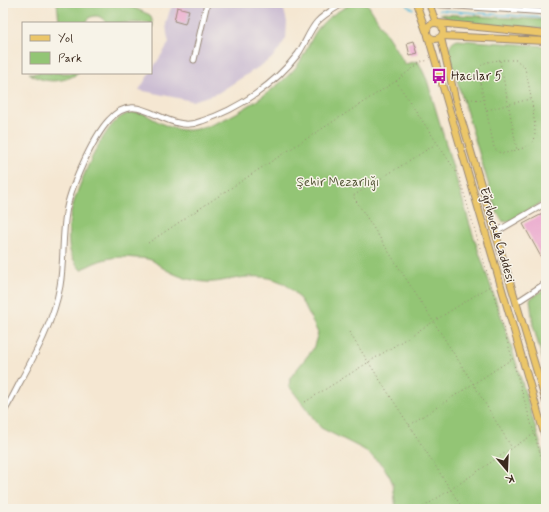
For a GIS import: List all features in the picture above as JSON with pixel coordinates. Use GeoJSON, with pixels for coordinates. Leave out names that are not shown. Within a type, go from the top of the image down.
{"type":"FeatureCollection","features":[{"type":"Feature","properties":{"kind":"main road","name":"Eğribucak Caddesi"},"geometry":{"type":"LineString","coordinates":[[416,3],[427,34],[546,440]]}},
{"type":"Feature","properties":{"kind":"main road"},"geometry":{"type":"LineString","coordinates":[[429,4],[437,23],[443,29],[441,37]]}},
{"type":"Feature","properties":{"kind":"main road"},"geometry":{"type":"LineString","coordinates":[[546,34],[437,23],[429,25],[427,34],[434,40],[441,37],[546,41]]}},
{"type":"Feature","properties":{"kind":"main road","name":"Eğribucak Caddesi"},"geometry":{"type":"LineString","coordinates":[[441,37],[455,98],[546,402]]}},
{"type":"Feature","properties":{"kind":"street"},"geometry":{"type":"LineString","coordinates":[[194,60],[207,3]]}},
{"type":"Feature","properties":{"kind":"street"},"geometry":{"type":"LineString","coordinates":[[332,3],[342,4]]}},
{"type":"Feature","properties":{"kind":"street"},"geometry":{"type":"LineString","coordinates":[[3,413],[43,336],[53,310],[60,286],[66,211],[71,191],[80,170],[110,118],[118,112],[132,108],[150,111],[179,123],[195,124],[230,110],[251,97],[285,69],[299,53],[316,23],[325,14],[342,4]]}},
{"type":"Feature","properties":{"kind":"street"},"geometry":{"type":"LineString","coordinates":[[429,4],[546,12]]}},
{"type":"Feature","properties":{"kind":"street"},"geometry":{"type":"LineString","coordinates":[[496,232],[546,203]]}},
{"type":"Feature","properties":{"kind":"street"},"geometry":{"type":"LineString","coordinates":[[517,302],[546,283]]}},
{"type":"Feature","properties":{"kind":"path"},"geometry":{"type":"LineString","coordinates":[[148,243],[254,172],[396,81],[421,62],[434,58]]}},
{"type":"Feature","properties":{"kind":"path"},"geometry":{"type":"LineString","coordinates":[[499,60],[517,150]]}},
{"type":"Feature","properties":{"kind":"path"},"geometry":{"type":"LineString","coordinates":[[499,60],[516,60],[522,64],[526,70],[535,121],[535,137],[532,142],[517,150],[504,154],[495,150],[478,72],[479,68],[486,62],[499,60]]}},
{"type":"Feature","properties":{"kind":"path"},"geometry":{"type":"LineString","coordinates":[[396,81],[459,176],[546,474]]}},
{"type":"Feature","properties":{"kind":"path"},"geometry":{"type":"LineString","coordinates":[[455,98],[484,100]]}},
{"type":"Feature","properties":{"kind":"path"},"geometry":{"type":"LineString","coordinates":[[486,110],[531,99]]}},
{"type":"Feature","properties":{"kind":"path"},"geometry":{"type":"LineString","coordinates":[[437,144],[353,196],[474,385],[512,448]]}},
{"type":"Feature","properties":{"kind":"path"},"geometry":{"type":"LineString","coordinates":[[305,402],[490,285]]}},
{"type":"Feature","properties":{"kind":"path"},"geometry":{"type":"LineString","coordinates":[[349,332],[463,509]]}},
{"type":"Feature","properties":{"kind":"path"},"geometry":{"type":"LineString","coordinates":[[409,426],[512,359]]}},
{"type":"Feature","properties":{"kind":"path"},"geometry":{"type":"LineString","coordinates":[[420,509],[534,434]]}},
{"type":"Feature","properties":{"kind":"shaded area"},"geometry":{"type":"Polygon","coordinates":[[[175,3],[280,3],[284,10],[287,22],[286,38],[271,59],[218,93],[192,101],[139,90],[149,74],[152,74],[152,70],[169,43],[166,23],[170,10],[175,3]]]}},
{"type":"Feature","properties":{"kind":"green space"},"geometry":{"type":"Polygon","coordinates":[[[57,3],[123,3],[150,15],[152,21],[153,28],[152,30],[152,22],[105,22],[101,17],[96,16],[89,18],[87,22],[52,22],[59,21],[57,3]]]}},
{"type":"Feature","properties":{"kind":"green space","name":"Şehir Mezarlığı"},"geometry":{"type":"Polygon","coordinates":[[[344,3],[367,3],[405,64],[418,61],[427,80],[472,232],[510,342],[546,463],[546,509],[396,509],[393,484],[382,465],[363,449],[321,428],[289,386],[290,378],[313,349],[318,333],[299,297],[288,286],[281,282],[270,278],[257,277],[245,277],[213,282],[200,281],[184,278],[149,259],[128,257],[107,259],[94,263],[81,270],[72,255],[69,245],[69,230],[73,205],[80,184],[92,157],[106,132],[114,123],[127,114],[139,113],[145,114],[168,126],[184,130],[197,129],[212,125],[228,117],[261,98],[287,76],[299,63],[320,26],[331,16],[348,6],[344,3]]]}},
{"type":"Feature","properties":{"kind":"green space"},"geometry":{"type":"Polygon","coordinates":[[[440,14],[546,20],[546,29],[462,23],[440,14]]]}},
{"type":"Feature","properties":{"kind":"green space"},"geometry":{"type":"Polygon","coordinates":[[[457,40],[546,46],[546,200],[509,222],[502,221],[497,212],[449,54],[450,46],[457,40]]]}},
{"type":"Feature","properties":{"kind":"green space"},"geometry":{"type":"Polygon","coordinates":[[[30,74],[77,74],[67,79],[54,81],[35,77],[30,74]]]}},
{"type":"Feature","properties":{"kind":"green space"},"geometry":{"type":"Polygon","coordinates":[[[546,288],[546,372],[533,325],[530,299],[546,288]]]}},
{"type":"Feature","properties":{"kind":"building"},"geometry":{"type":"Polygon","coordinates":[[[177,7],[189,10],[185,24],[174,21],[177,7]]]}},
{"type":"Feature","properties":{"kind":"building"},"geometry":{"type":"Polygon","coordinates":[[[414,41],[418,54],[410,56],[407,43],[414,41]]]}},
{"type":"Feature","properties":{"kind":"building"},"geometry":{"type":"Polygon","coordinates":[[[546,212],[546,266],[523,224],[546,212]]]}},
{"type":"Feature","properties":{"kind":"waterway"},"geometry":{"type":"LineString","coordinates":[[406,3],[413,9]]}},
{"type":"Feature","properties":{"kind":"waterway"},"geometry":{"type":"LineString","coordinates":[[439,10],[546,18]]}},
{"type":"Feature","properties":{"kind":"place","name":"Hacılar 5"},"geometry":{"type":"Point","coordinates":[439,76]}}]}
